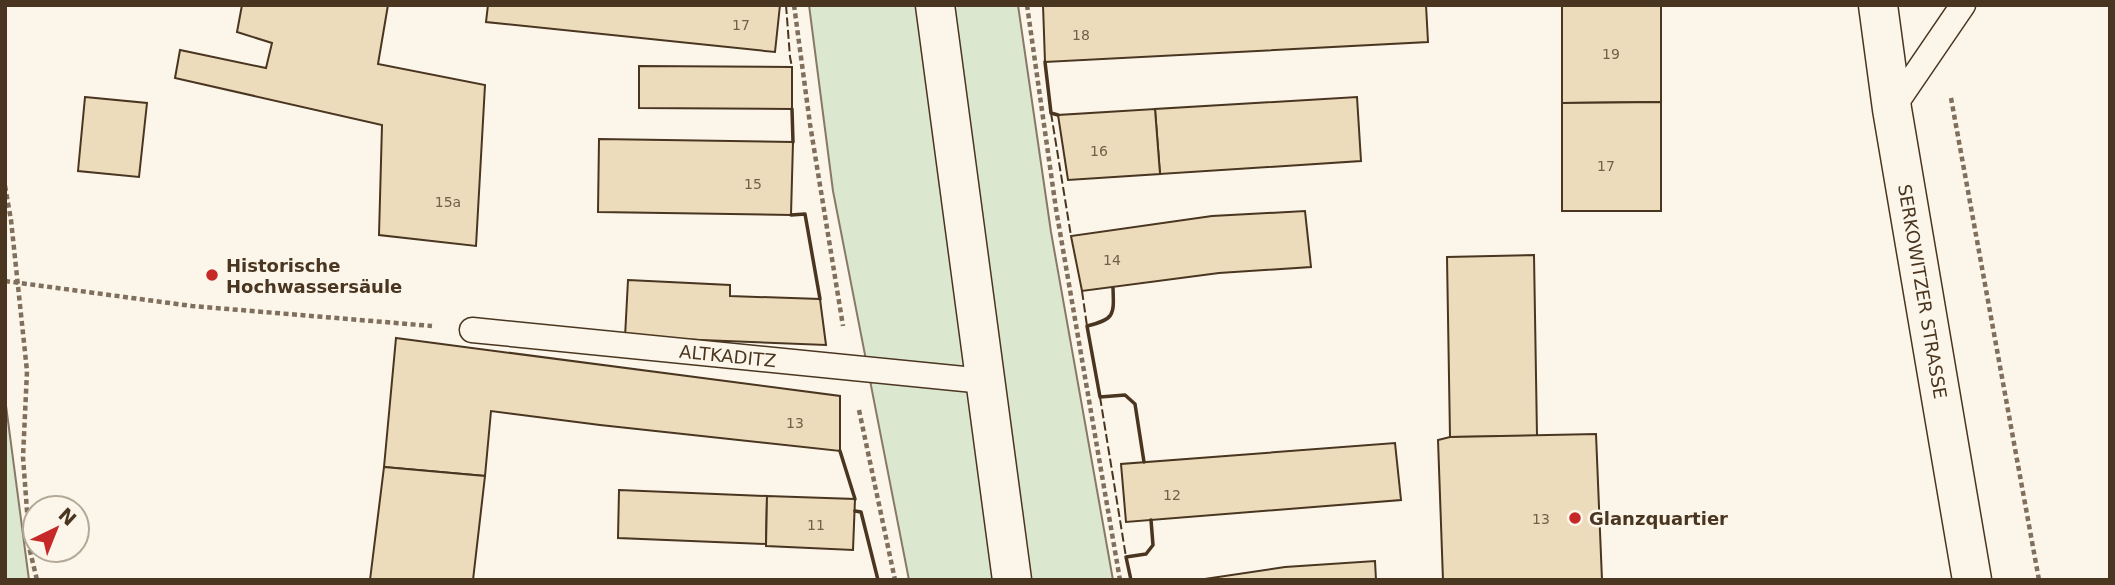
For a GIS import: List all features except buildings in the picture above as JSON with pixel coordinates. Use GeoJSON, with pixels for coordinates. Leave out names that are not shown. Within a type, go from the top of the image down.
{"type":"FeatureCollection","features":[{"type":"Feature","properties":{"kind":"street"},"geometry":{"type":"LineString","coordinates":[[936,5],[1012,580]]}},
{"type":"Feature","properties":{"kind":"street","name":"SERKOWITZER STRASSE"},"geometry":{"type":"LineString","coordinates":[[1878,5],[1892,109],[1972,580]]}},
{"type":"Feature","properties":{"kind":"lane"},"geometry":{"type":"LineString","coordinates":[[1892,109],[1963,5]]}},
{"type":"Feature","properties":{"kind":"lane","name":"ALTKADITZ"},"geometry":{"type":"LineString","coordinates":[[472,330],[984,381]]}},
{"type":"Feature","properties":{"kind":"path"},"geometry":{"type":"LineString","coordinates":[[794,5],[810,124],[850,368],[895,580]]}},
{"type":"Feature","properties":{"kind":"path"},"geometry":{"type":"LineString","coordinates":[[1027,5],[1056,209],[1120,580]]}},
{"type":"Feature","properties":{"kind":"path"},"geometry":{"type":"LineString","coordinates":[[1940,38],[2039,580]]}},
{"type":"Feature","properties":{"kind":"path"},"geometry":{"type":"LineString","coordinates":[[5,186],[27,371],[23,457],[30,551],[37,580]]}},
{"type":"Feature","properties":{"kind":"path"},"geometry":{"type":"LineString","coordinates":[[5,281],[192,306],[472,330]]}},
{"type":"Feature","properties":{"kind":"green space"},"geometry":{"type":"Polygon","coordinates":[[[809,5],[1018,5],[1051,232],[1113,580],[909,580],[833,191],[809,5]]]}},
{"type":"Feature","properties":{"kind":"green space"},"geometry":{"type":"Polygon","coordinates":[[[5,398],[21,519],[21,564],[27,564],[29,580],[5,580],[5,398]]]}},
{"type":"Feature","properties":{"kind":"fence"},"geometry":{"type":"LineString","coordinates":[[786,5],[792,67]]}},
{"type":"Feature","properties":{"kind":"fence"},"geometry":{"type":"LineString","coordinates":[[1051,113],[1071,236]]}},
{"type":"Feature","properties":{"kind":"fence"},"geometry":{"type":"LineString","coordinates":[[1082,291],[1087,326]]}},
{"type":"Feature","properties":{"kind":"fence"},"geometry":{"type":"LineString","coordinates":[[1100,397],[1126,557]]}},
{"type":"Feature","properties":{"kind":"wall"},"geometry":{"type":"LineString","coordinates":[[1045,62],[1051,113],[1058,115]]}},
{"type":"Feature","properties":{"kind":"wall"},"geometry":{"type":"LineString","coordinates":[[792,109],[793,142]]}},
{"type":"Feature","properties":{"kind":"wall"},"geometry":{"type":"LineString","coordinates":[[791,215],[805,214],[820,299]]}},
{"type":"Feature","properties":{"kind":"wall"},"geometry":{"type":"LineString","coordinates":[[1113,288],[1111,314],[1103,321],[1087,326],[1100,397],[1125,395],[1135,404],[1144,462]]}},
{"type":"Feature","properties":{"kind":"wall"},"geometry":{"type":"LineString","coordinates":[[840,451],[855,499]]}},
{"type":"Feature","properties":{"kind":"wall"},"geometry":{"type":"LineString","coordinates":[[855,511],[861,512],[878,580]]}},
{"type":"Feature","properties":{"kind":"wall"},"geometry":{"type":"LineString","coordinates":[[1131,580],[1126,557],[1146,554],[1153,545],[1151,520]]}},
{"type":"Feature","properties":{"kind":"place","name":"Historische Hochwassersäule"},"geometry":{"type":"Point","coordinates":[212,275]}},
{"type":"Feature","properties":{"kind":"place","name":"Glanzquartier"},"geometry":{"type":"Point","coordinates":[1575,518]}}]}
